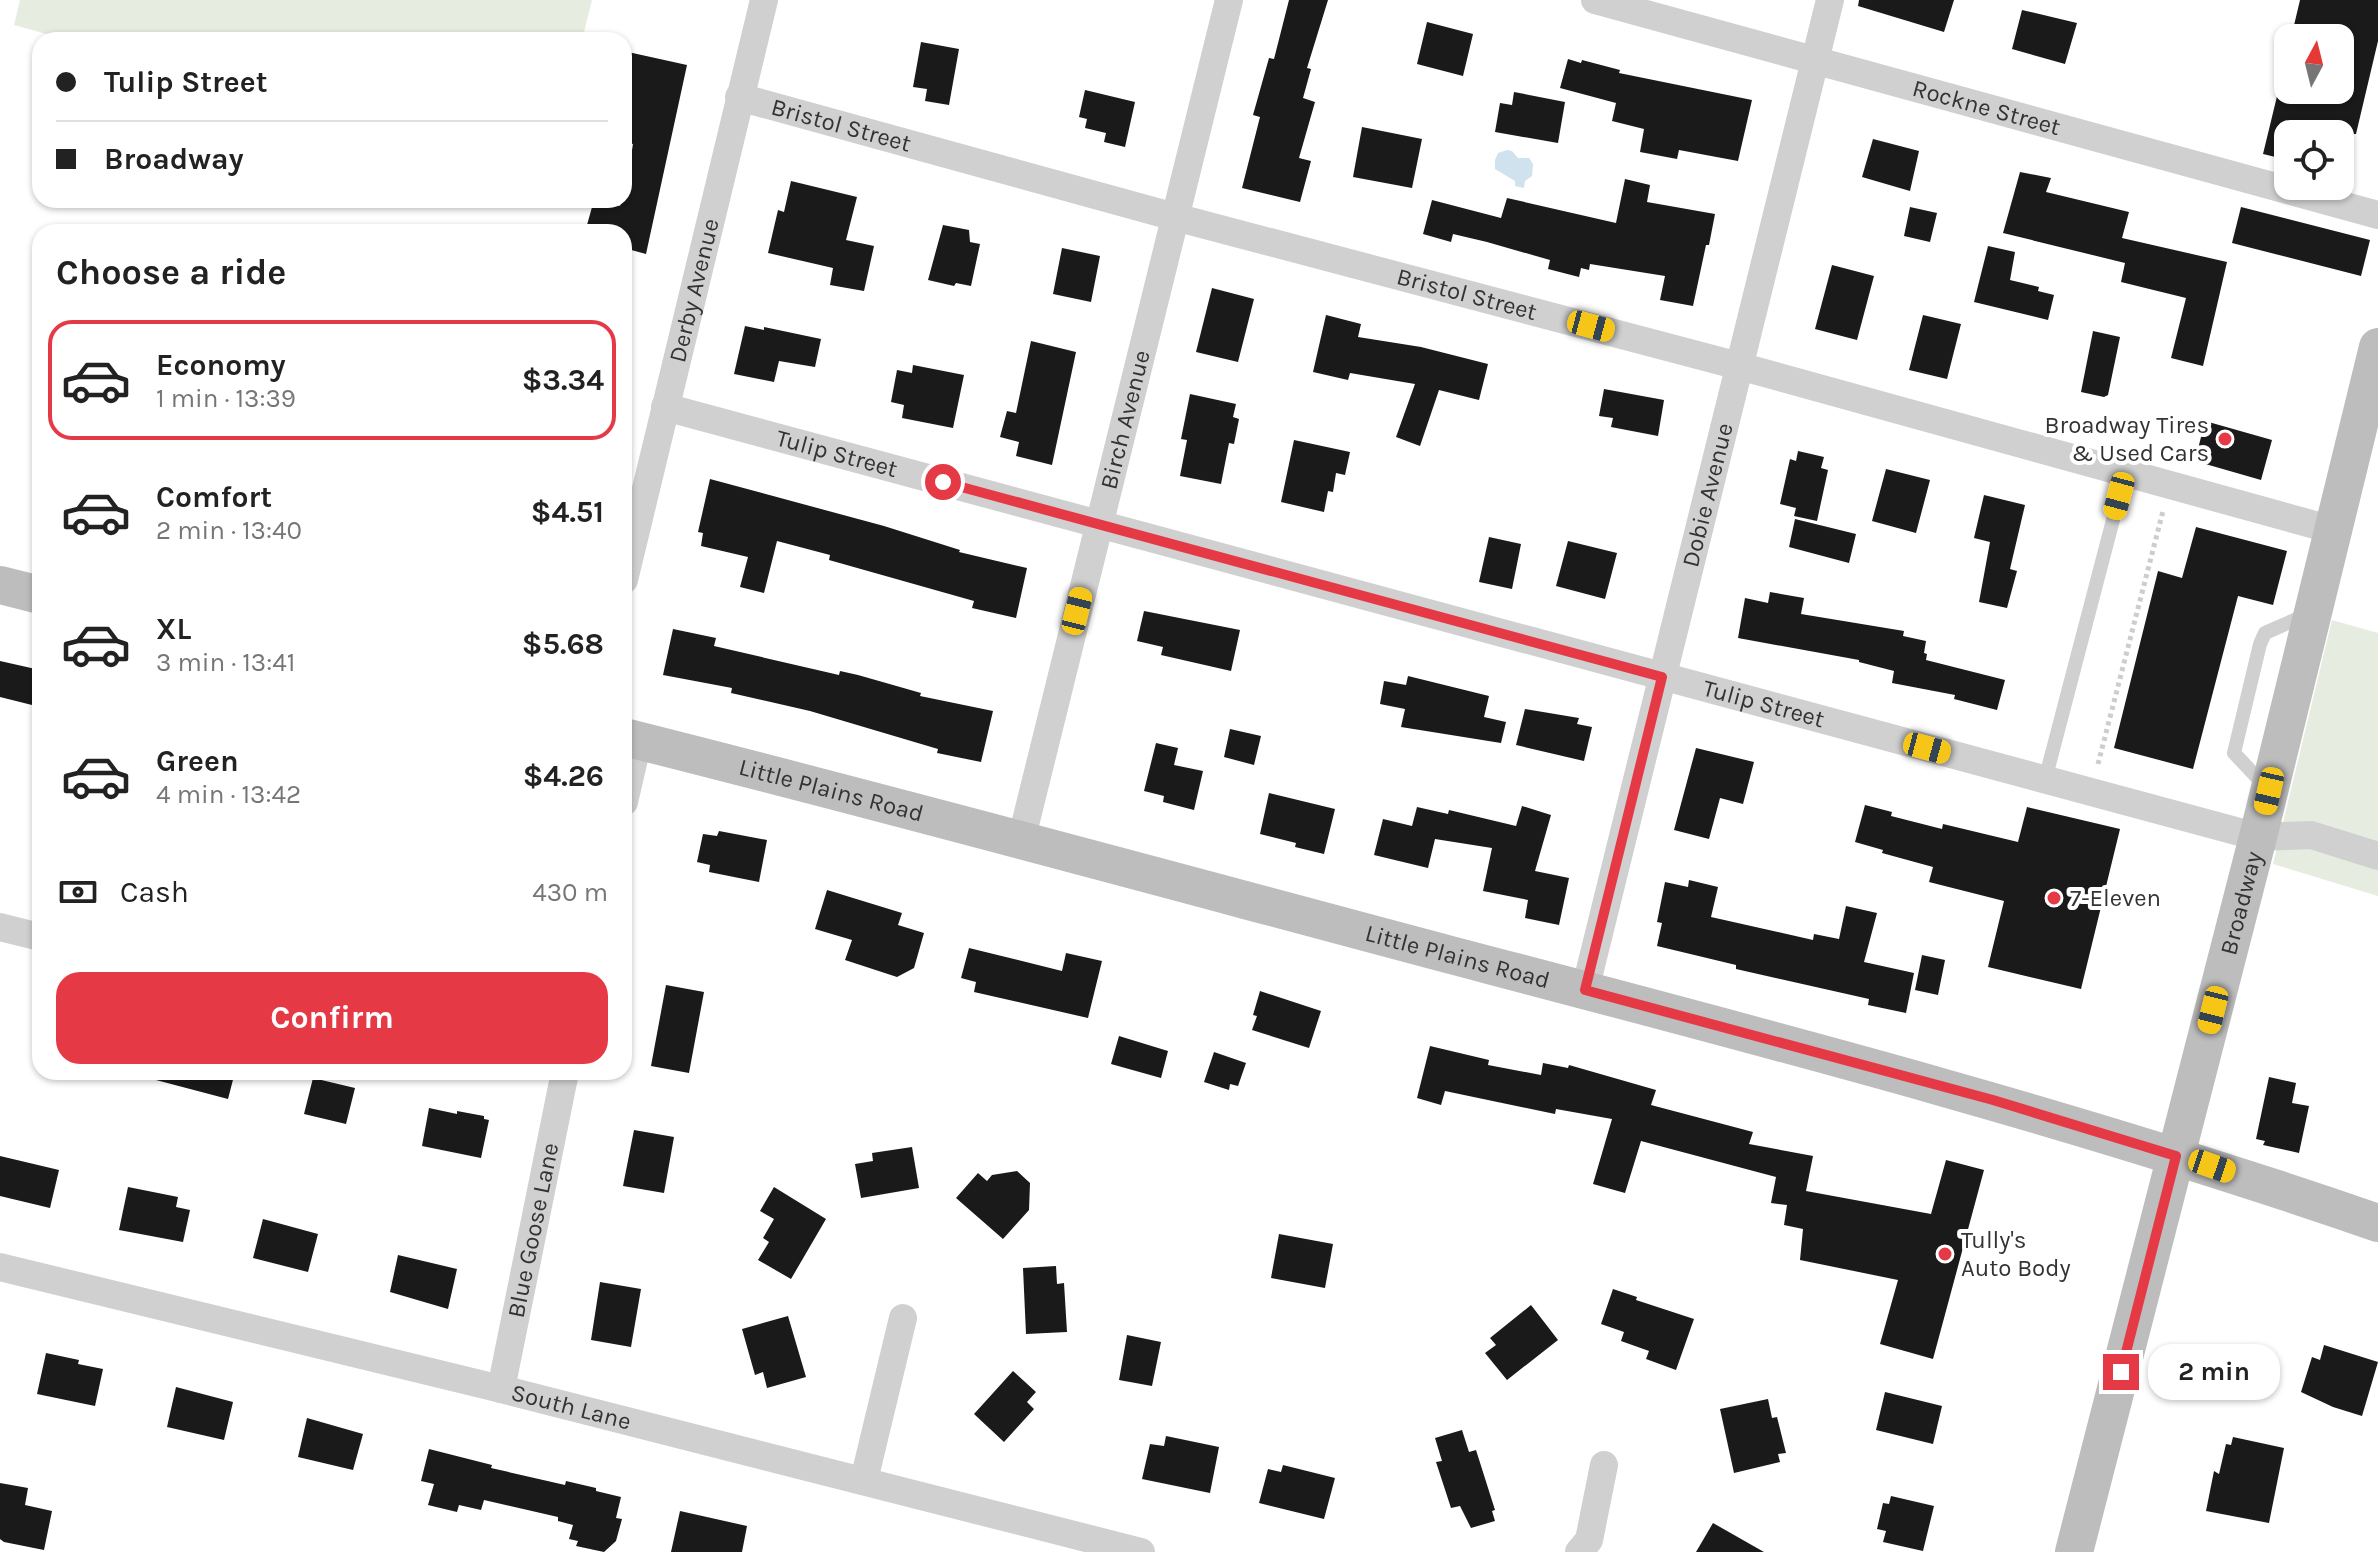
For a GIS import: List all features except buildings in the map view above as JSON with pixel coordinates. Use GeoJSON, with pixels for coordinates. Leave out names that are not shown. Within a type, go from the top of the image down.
{"type":"FeatureCollection","features":[{"type":"Feature","properties":{"kind":"street","name":"Derby Avenue"},"geometry":{"type":"LineString","coordinates":[[632,546],[764,0]]}},
{"type":"Feature","properties":{"kind":"street","name":"Birch Avenue"},"geometry":{"type":"LineString","coordinates":[[1021,841],[1229,0]]}},
{"type":"Feature","properties":{"kind":"street","name":"Rockne Street"},"geometry":{"type":"LineString","coordinates":[[1595,0],[2378,215]]}},
{"type":"Feature","properties":{"kind":"street","name":"Dobie Avenue"},"geometry":{"type":"LineString","coordinates":[[1585,990],[1830,0]]}},
{"type":"Feature","properties":{"kind":"street","name":"Bristol Street"},"geometry":{"type":"LineString","coordinates":[[739,97],[1175,217],[1739,366],[2333,530]]}},
{"type":"Feature","properties":{"kind":"street","name":"Broadway"},"geometry":{"type":"LineString","coordinates":[[2074,1552],[2258,837],[2333,530],[2366,453],[2378,347]]}},
{"type":"Feature","properties":{"kind":"street","name":"Tulip Street"},"geometry":{"type":"LineString","coordinates":[[665,407],[2258,837],[2311,835],[2378,856]]}},
{"type":"Feature","properties":{"kind":"street"},"geometry":{"type":"LineString","coordinates":[[0,585],[32,593]]}},
{"type":"Feature","properties":{"kind":"street","name":"Little Plains Road"},"geometry":{"type":"LineString","coordinates":[[632,739],[1993,1100],[2378,1223]]}},
{"type":"Feature","properties":{"kind":"street"},"geometry":{"type":"LineString","coordinates":[[0,927],[32,935]]}},
{"type":"Feature","properties":{"kind":"street","name":"Blue Goose Lane"},"geometry":{"type":"LineString","coordinates":[[501,1389],[563,1080]]}},
{"type":"Feature","properties":{"kind":"street","name":"South Lane"},"geometry":{"type":"LineString","coordinates":[[0,1267],[501,1389],[1141,1552]]}},
{"type":"Feature","properties":{"kind":"street"},"geometry":{"type":"LineString","coordinates":[[864,1480],[903,1318]]}},
{"type":"Feature","properties":{"kind":"street"},"geometry":{"type":"LineString","coordinates":[[1579,1552],[1589,1540],[1604,1465]]}},
{"type":"Feature","properties":{"kind":"lane"},"geometry":{"type":"LineString","coordinates":[[2045,780],[2125,474]]}},
{"type":"Feature","properties":{"kind":"path"},"geometry":{"type":"LineString","coordinates":[[2097,771],[2163,510]]}},
{"type":"Feature","properties":{"kind":"shaded area"},"geometry":{"type":"Polygon","coordinates":[[[20,0],[592,0],[584,32],[39,32],[14,25],[20,0]]]}},
{"type":"Feature","properties":{"kind":"shaded area"},"geometry":{"type":"Polygon","coordinates":[[[2332,620],[2378,633],[2378,896],[2273,864],[2332,620]]]}},
{"type":"Feature","properties":{"kind":"water"},"geometry":{"type":"Polygon","coordinates":[[[1507,150],[1518,158],[1529,158],[1533,164],[1532,176],[1525,181],[1524,188],[1515,186],[1515,181],[1495,169],[1498,153],[1507,150]]]}},
{"type":"Feature","properties":{"kind":"place","name":"Broadway Tires & Used Cars"},"geometry":{"type":"Point","coordinates":[2225,439]}},
{"type":"Feature","properties":{"kind":"place","name":"7-Eleven"},"geometry":{"type":"Point","coordinates":[2054,898]}},
{"type":"Feature","properties":{"kind":"place","name":"Tully's Auto Body"},"geometry":{"type":"Point","coordinates":[1945,1254]}},
{"type":"Feature","properties":{"kind":"route"},"geometry":{"type":"LineString","coordinates":[[943,482],[1662,677],[1585,990],[1993,1100],[2176,1156],[2121,1372]]}}]}
